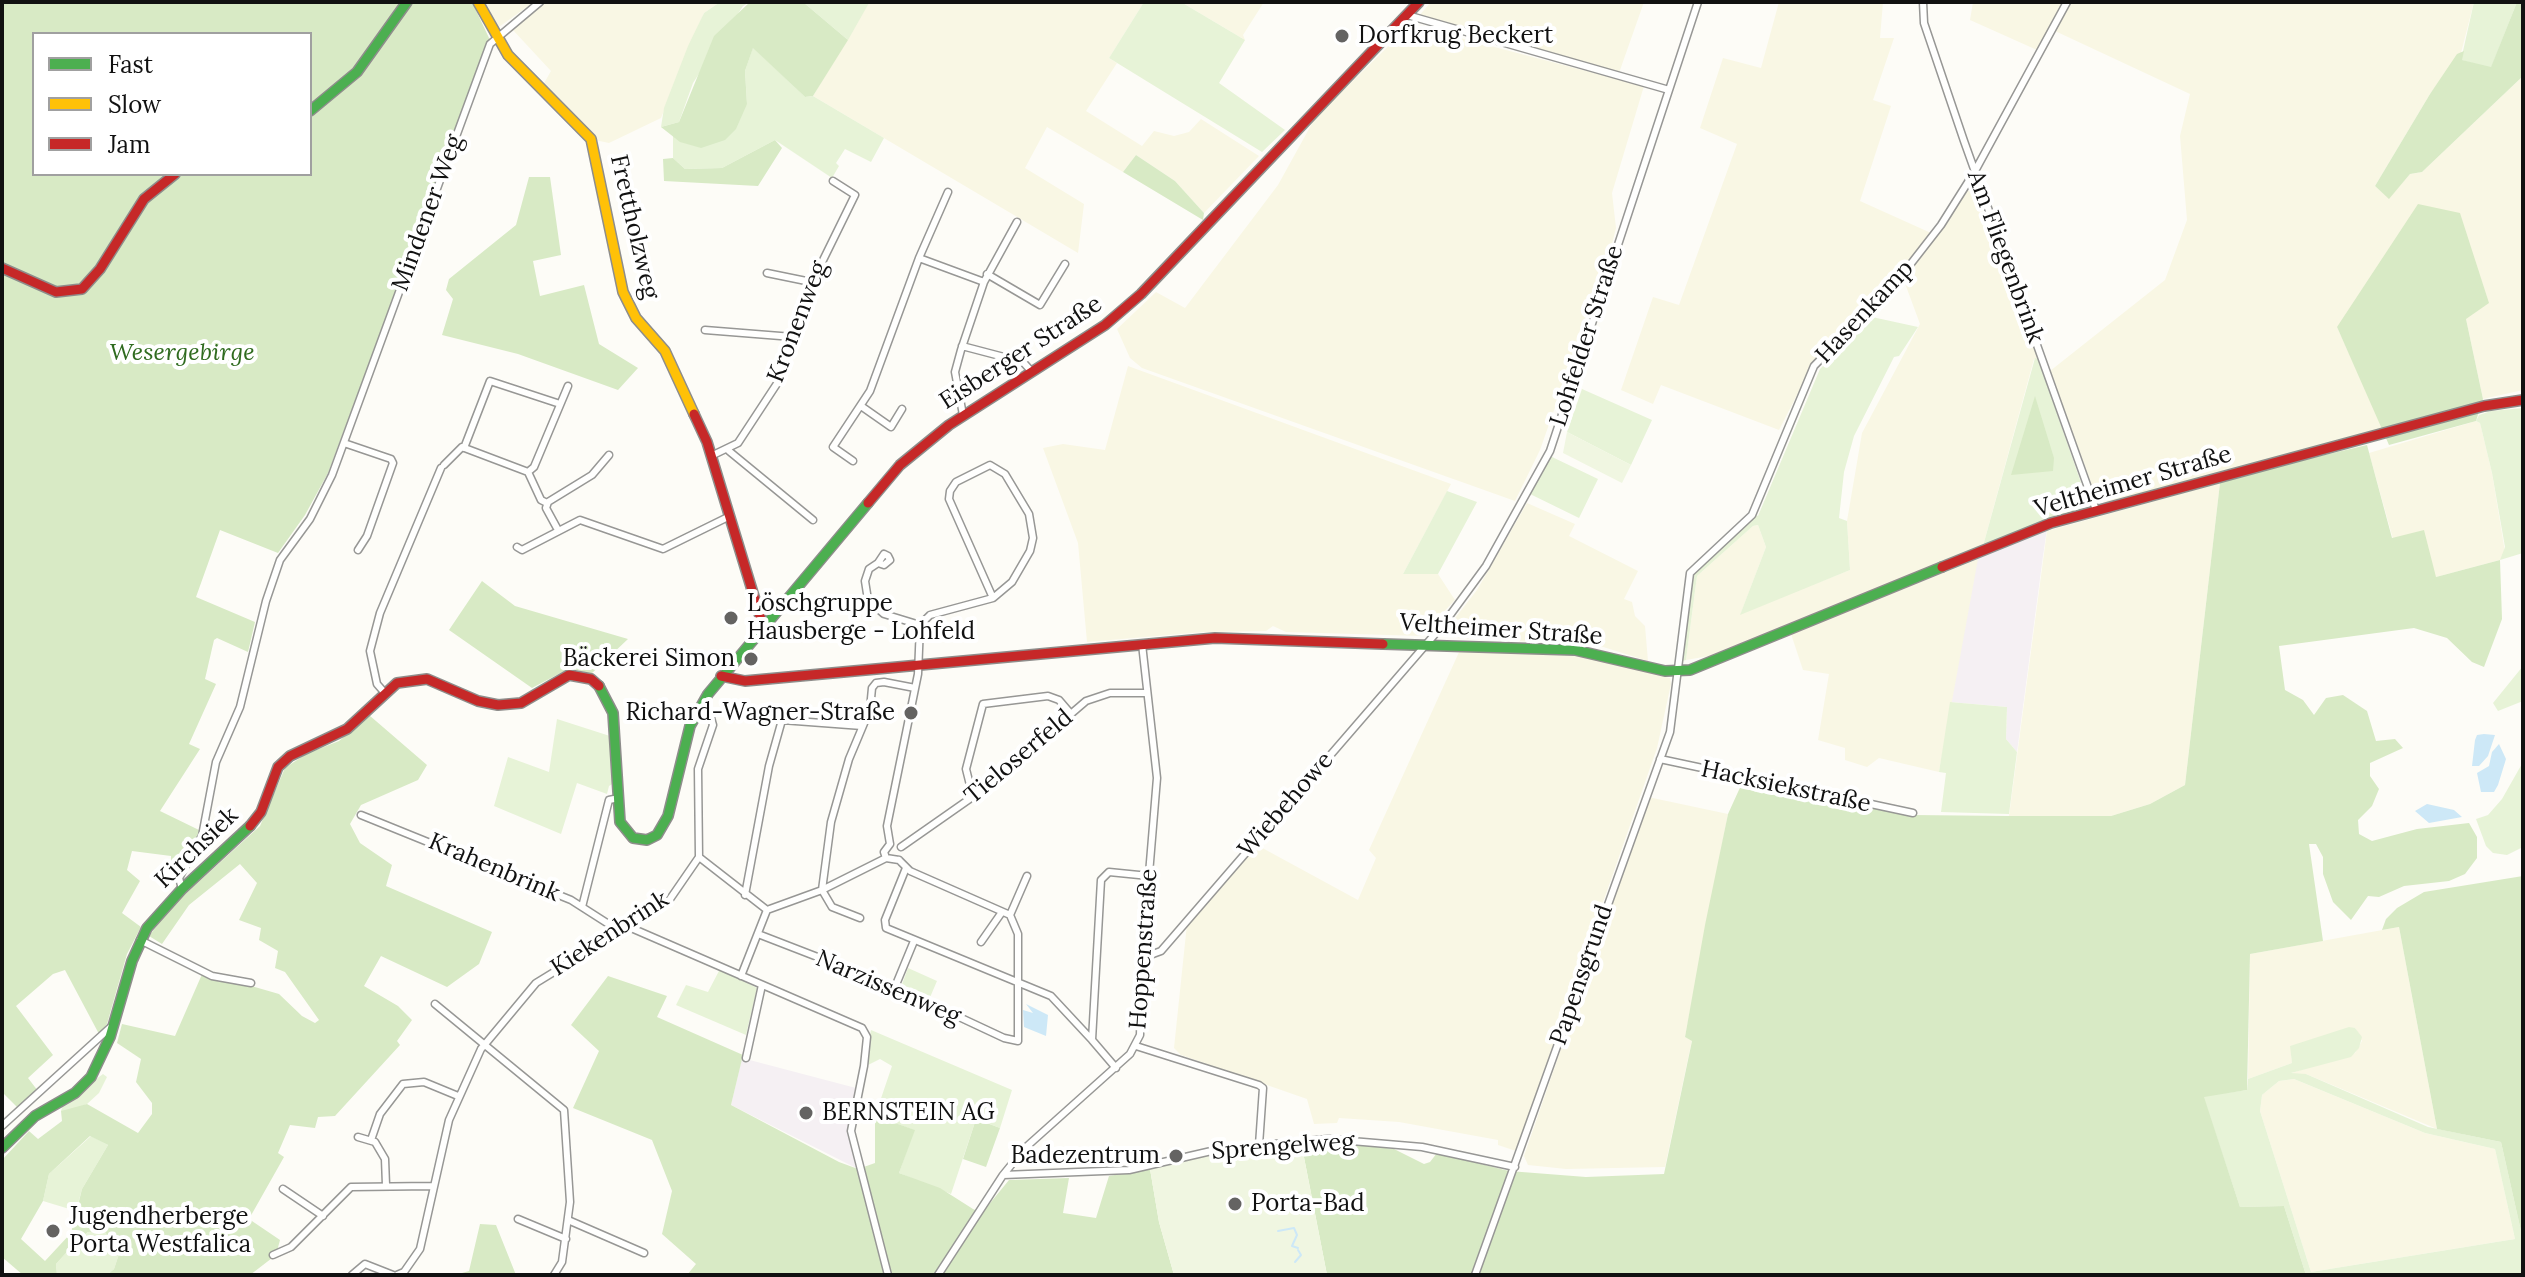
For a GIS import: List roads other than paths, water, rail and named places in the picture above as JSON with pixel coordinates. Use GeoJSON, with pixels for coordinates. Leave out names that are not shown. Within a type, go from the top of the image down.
{"type":"FeatureCollection","features":[{"type":"Feature","properties":{"kind":"main road"},"geometry":{"type":"LineString","coordinates":[[312,109],[357,72],[407,2]]}},
{"type":"Feature","properties":{"kind":"main road","name":"Frettholzweg"},"geometry":{"type":"LineString","coordinates":[[478,2],[496,39],[591,139],[623,292],[636,318],[665,351],[711,456],[763,626]]}},
{"type":"Feature","properties":{"kind":"main road","name":"Eisberger Straße"},"geometry":{"type":"LineString","coordinates":[[721,676],[922,443],[1105,325],[1150,285],[1419,2]]}},
{"type":"Feature","properties":{"kind":"main road"},"geometry":{"type":"LineString","coordinates":[[2,268],[56,292],[82,289],[93,280],[144,199],[173,176]]}},
{"type":"Feature","properties":{"kind":"main road","name":"Veltheimer Straße"},"geometry":{"type":"LineString","coordinates":[[721,676],[745,681],[1215,638],[1424,643],[1589,652],[1679,672],[1704,665],[2051,523],[2484,406],[2523,400]]}},
{"type":"Feature","properties":{"kind":"main road","name":"Kirchsiek"},"geometry":{"type":"LineString","coordinates":[[2,1148],[35,1116],[84,1086],[98,1066],[140,940],[155,918],[182,889],[258,817],[272,778],[283,762],[347,729],[384,692],[402,681],[427,679],[478,701],[510,704],[531,698],[569,675],[586,676],[601,688],[613,713],[620,822],[628,835],[643,840],[657,835],[668,816],[684,742],[698,710],[721,676]]}},
{"type":"Feature","properties":{"kind":"street","name":"Mindener Weg"},"geometry":{"type":"LineString","coordinates":[[182,889],[179,878],[202,836],[216,762],[240,707],[263,611],[280,560],[310,519],[344,443],[486,56],[496,39],[540,2]]}},
{"type":"Feature","properties":{"kind":"street","name":"Lohfelder Straße"},"geometry":{"type":"LineString","coordinates":[[1424,643],[1442,626],[1486,566],[1550,451],[1698,2]]}},
{"type":"Feature","properties":{"kind":"street","name":"Am Fliegenbrink"},"geometry":{"type":"LineString","coordinates":[[1923,2],[1924,23],[2096,510]]}},
{"type":"Feature","properties":{"kind":"street","name":"Hasenkamp"},"geometry":{"type":"LineString","coordinates":[[1679,672],[1690,573],[1752,515],[1814,366],[1910,267],[1975,171],[2067,2]]}},
{"type":"Feature","properties":{"kind":"street"},"geometry":{"type":"LineString","coordinates":[[1407,15],[1669,90]]}},
{"type":"Feature","properties":{"kind":"street","name":"Kronenweg"},"geometry":{"type":"LineString","coordinates":[[729,451],[738,443],[780,379],[811,282],[855,195],[833,181]]}},
{"type":"Feature","properties":{"kind":"street"},"geometry":{"type":"LineString","coordinates":[[853,461],[833,447],[870,391],[919,258],[948,192]]}},
{"type":"Feature","properties":{"kind":"street"},"geometry":{"type":"LineString","coordinates":[[963,415],[955,372],[962,346],[985,278],[1017,222]]}},
{"type":"Feature","properties":{"kind":"street"},"geometry":{"type":"LineString","coordinates":[[919,258],[985,278],[1040,305],[1065,264]]}},
{"type":"Feature","properties":{"kind":"street"},"geometry":{"type":"LineString","coordinates":[[767,273],[811,282]]}},
{"type":"Feature","properties":{"kind":"street"},"geometry":{"type":"LineString","coordinates":[[705,330],[793,337]]}},
{"type":"Feature","properties":{"kind":"street"},"geometry":{"type":"LineString","coordinates":[[962,346],[1023,362],[1032,373]]}},
{"type":"Feature","properties":{"kind":"street"},"geometry":{"type":"LineString","coordinates":[[464,448],[490,381],[560,404]]}},
{"type":"Feature","properties":{"kind":"street"},"geometry":{"type":"LineString","coordinates":[[528,472],[534,467],[568,386]]}},
{"type":"Feature","properties":{"kind":"street"},"geometry":{"type":"LineString","coordinates":[[861,406],[891,427],[902,409]]}},
{"type":"Feature","properties":{"kind":"street"},"geometry":{"type":"LineString","coordinates":[[344,443],[391,459],[393,463],[367,536],[358,550]]}},
{"type":"Feature","properties":{"kind":"street"},"geometry":{"type":"LineString","coordinates":[[384,692],[377,684],[370,651],[377,625],[386,595],[443,467],[456,450],[464,448],[528,472],[541,500],[547,503],[558,530]]}},
{"type":"Feature","properties":{"kind":"street"},"geometry":{"type":"LineString","coordinates":[[711,456],[729,451],[813,520]]}},
{"type":"Feature","properties":{"kind":"street"},"geometry":{"type":"LineString","coordinates":[[547,503],[592,475],[609,455]]}},
{"type":"Feature","properties":{"kind":"street"},"geometry":{"type":"LineString","coordinates":[[899,860],[892,862],[884,852],[890,844],[887,826],[915,688],[920,625],[930,615],[993,598],[1017,575],[1033,538],[1029,514],[1005,474],[990,465],[956,482],[949,499],[993,598]]}},
{"type":"Feature","properties":{"kind":"street"},"geometry":{"type":"LineString","coordinates":[[517,547],[522,550],[580,520],[663,549],[728,517]]}},
{"type":"Feature","properties":{"kind":"street"},"geometry":{"type":"LineString","coordinates":[[878,563],[869,569],[865,581],[868,600],[884,614],[920,625]]}},
{"type":"Feature","properties":{"kind":"street","name":"Wiebehowe"},"geometry":{"type":"LineString","coordinates":[[1142,958],[1161,951],[1424,643]]}},
{"type":"Feature","properties":{"kind":"street","name":"Hoppenstraße"},"geometry":{"type":"LineString","coordinates":[[938,1275],[1003,1175],[1031,1142],[1116,1068],[1136,1046],[1142,1018],[1142,958],[1157,778],[1142,644]]}},
{"type":"Feature","properties":{"kind":"street","name":"Papensgrund"},"geometry":{"type":"LineString","coordinates":[[1475,1275],[1670,732],[1679,672]]}},
{"type":"Feature","properties":{"kind":"street"},"geometry":{"type":"LineString","coordinates":[[860,918],[832,907],[822,890],[831,822],[876,683],[915,688]]}},
{"type":"Feature","properties":{"kind":"street","name":"Tieloserfeld"},"geometry":{"type":"LineString","coordinates":[[901,847],[973,797],[1071,714],[1097,696],[1146,693]]}},
{"type":"Feature","properties":{"kind":"street"},"geometry":{"type":"LineString","coordinates":[[973,797],[966,769],[983,704],[1048,696],[1059,700],[1071,714]]}},
{"type":"Feature","properties":{"kind":"street"},"geometry":{"type":"LineString","coordinates":[[698,710],[711,718],[713,725],[698,769],[699,857],[767,910]]}},
{"type":"Feature","properties":{"kind":"street"},"geometry":{"type":"LineString","coordinates":[[745,895],[769,766],[782,720],[862,726]]}},
{"type":"Feature","properties":{"kind":"street","name":"Hacksiekstraße"},"geometry":{"type":"LineString","coordinates":[[1660,759],[1913,813]]}},
{"type":"Feature","properties":{"kind":"street"},"geometry":{"type":"LineString","coordinates":[[582,907],[609,800],[619,798]]}},
{"type":"Feature","properties":{"kind":"street","name":"Krahenbrink"},"geometry":{"type":"LineString","coordinates":[[361,815],[582,907],[621,932]]}},
{"type":"Feature","properties":{"kind":"street"},"geometry":{"type":"LineString","coordinates":[[890,844],[901,847],[899,860],[906,868],[1010,915]]}},
{"type":"Feature","properties":{"kind":"street","name":"Kiekenbrink"},"geometry":{"type":"LineString","coordinates":[[352,1275],[365,1264],[395,1275],[404,1272],[420,1249],[432,1186],[458,1096],[486,1043],[536,983],[668,902],[699,857]]}},
{"type":"Feature","properties":{"kind":"street"},"geometry":{"type":"LineString","coordinates":[[741,976],[767,910],[822,890],[886,858]]}},
{"type":"Feature","properties":{"kind":"street"},"geometry":{"type":"LineString","coordinates":[[906,868],[884,922],[889,930],[1051,996],[1116,1068]]}},
{"type":"Feature","properties":{"kind":"street"},"geometry":{"type":"LineString","coordinates":[[1092,1040],[1101,880],[1109,872],[1149,876]]}},
{"type":"Feature","properties":{"kind":"street"},"geometry":{"type":"LineString","coordinates":[[1020,983],[1018,934],[1010,915],[1027,876]]}},
{"type":"Feature","properties":{"kind":"street"},"geometry":{"type":"LineString","coordinates":[[981,942],[1002,912]]}},
{"type":"Feature","properties":{"kind":"street"},"geometry":{"type":"LineString","coordinates":[[629,927],[862,1028],[867,1037],[851,1131],[888,1275]]}},
{"type":"Feature","properties":{"kind":"street","name":"Narzissenweg"},"geometry":{"type":"LineString","coordinates":[[758,934],[895,987],[1004,1038],[1018,1041],[1020,983]]}},
{"type":"Feature","properties":{"kind":"street"},"geometry":{"type":"LineString","coordinates":[[140,940],[212,976],[251,983]]}},
{"type":"Feature","properties":{"kind":"street"},"geometry":{"type":"LineString","coordinates":[[895,987],[914,941]]}},
{"type":"Feature","properties":{"kind":"street"},"geometry":{"type":"LineString","coordinates":[[746,1058],[762,985]]}},
{"type":"Feature","properties":{"kind":"street"},"geometry":{"type":"LineString","coordinates":[[435,1004],[564,1110],[570,1202],[562,1262],[554,1275]]}},
{"type":"Feature","properties":{"kind":"street"},"geometry":{"type":"LineString","coordinates":[[2,1126],[113,1025]]}},
{"type":"Feature","properties":{"kind":"street"},"geometry":{"type":"LineString","coordinates":[[1136,1046],[1263,1088],[1259,1145]]}},
{"type":"Feature","properties":{"kind":"street"},"geometry":{"type":"LineString","coordinates":[[371,1140],[380,1114],[403,1084],[424,1082],[458,1096]]}},
{"type":"Feature","properties":{"kind":"street"},"geometry":{"type":"LineString","coordinates":[[358,1137],[371,1140],[385,1159],[386,1185]]}},
{"type":"Feature","properties":{"kind":"street","name":"Sprengelweg"},"geometry":{"type":"LineString","coordinates":[[1003,1175],[1129,1170],[1205,1152],[1259,1145],[1353,1140],[1422,1147],[1515,1167]]}},
{"type":"Feature","properties":{"kind":"street"},"geometry":{"type":"LineString","coordinates":[[273,1255],[291,1247],[351,1187],[432,1186]]}},
{"type":"Feature","properties":{"kind":"street"},"geometry":{"type":"LineString","coordinates":[[283,1189],[323,1216]]}},
{"type":"Feature","properties":{"kind":"street"},"geometry":{"type":"LineString","coordinates":[[518,1219],[566,1239]]}},
{"type":"Feature","properties":{"kind":"street"},"geometry":{"type":"LineString","coordinates":[[568,1220],[644,1253]]}},
{"type":"Feature","properties":{"kind":"water"},"geometry":{"type":"Polygon","coordinates":[[[2477,735],[2495,735],[2488,756],[2479,766],[2472,766],[2475,740],[2477,735]]]}},
{"type":"Feature","properties":{"kind":"water"},"geometry":{"type":"Polygon","coordinates":[[[2499,744],[2506,759],[2498,785],[2494,792],[2481,792],[2477,773],[2489,766],[2492,752],[2499,744]]]}},
{"type":"Feature","properties":{"kind":"water"},"geometry":{"type":"Polygon","coordinates":[[[2427,804],[2454,810],[2462,817],[2429,823],[2415,811],[2427,804]]]}},
{"type":"Feature","properties":{"kind":"water"},"geometry":{"type":"Polygon","coordinates":[[[1026,1004],[1048,1015],[1046,1036],[1024,1027],[1023,1010],[1033,1013],[1026,1004]]]}},
{"type":"Feature","properties":{"kind":"waterway"},"geometry":{"type":"LineString","coordinates":[[1278,1231],[1294,1228],[1297,1235],[1292,1246],[1298,1248]]}},
{"type":"Feature","properties":{"kind":"waterway"},"geometry":{"type":"LineString","coordinates":[[1295,1262],[1301,1255],[1298,1250]]}},
{"type":"Feature","properties":{"kind":"place","name":"Dorfkrug Beckert"},"geometry":{"type":"Point","coordinates":[1342,36]}},
{"type":"Feature","properties":{"kind":"place","name":"Löschgruppe Hausberge - Lohfeld"},"geometry":{"type":"Point","coordinates":[731,618]}},
{"type":"Feature","properties":{"kind":"place","name":"Bäckerei Simon"},"geometry":{"type":"Point","coordinates":[751,659]}},
{"type":"Feature","properties":{"kind":"place","name":"Richard-Wagner-Straße"},"geometry":{"type":"Point","coordinates":[911,713]}},
{"type":"Feature","properties":{"kind":"place","name":"BERNSTEIN AG"},"geometry":{"type":"Point","coordinates":[806,1113]}},
{"type":"Feature","properties":{"kind":"place","name":"Badezentrum"},"geometry":{"type":"Point","coordinates":[1176,1156]}},
{"type":"Feature","properties":{"kind":"place","name":"Porta-Bad"},"geometry":{"type":"Point","coordinates":[1235,1204]}},
{"type":"Feature","properties":{"kind":"place","name":"Jugendherberge Porta Westfalica"},"geometry":{"type":"Point","coordinates":[53,1231]}},
{"type":"Feature","properties":{"kind":"park label","name":"Wesergebirge"},"geometry":{"type":"Point","coordinates":[182,353]}}]}
